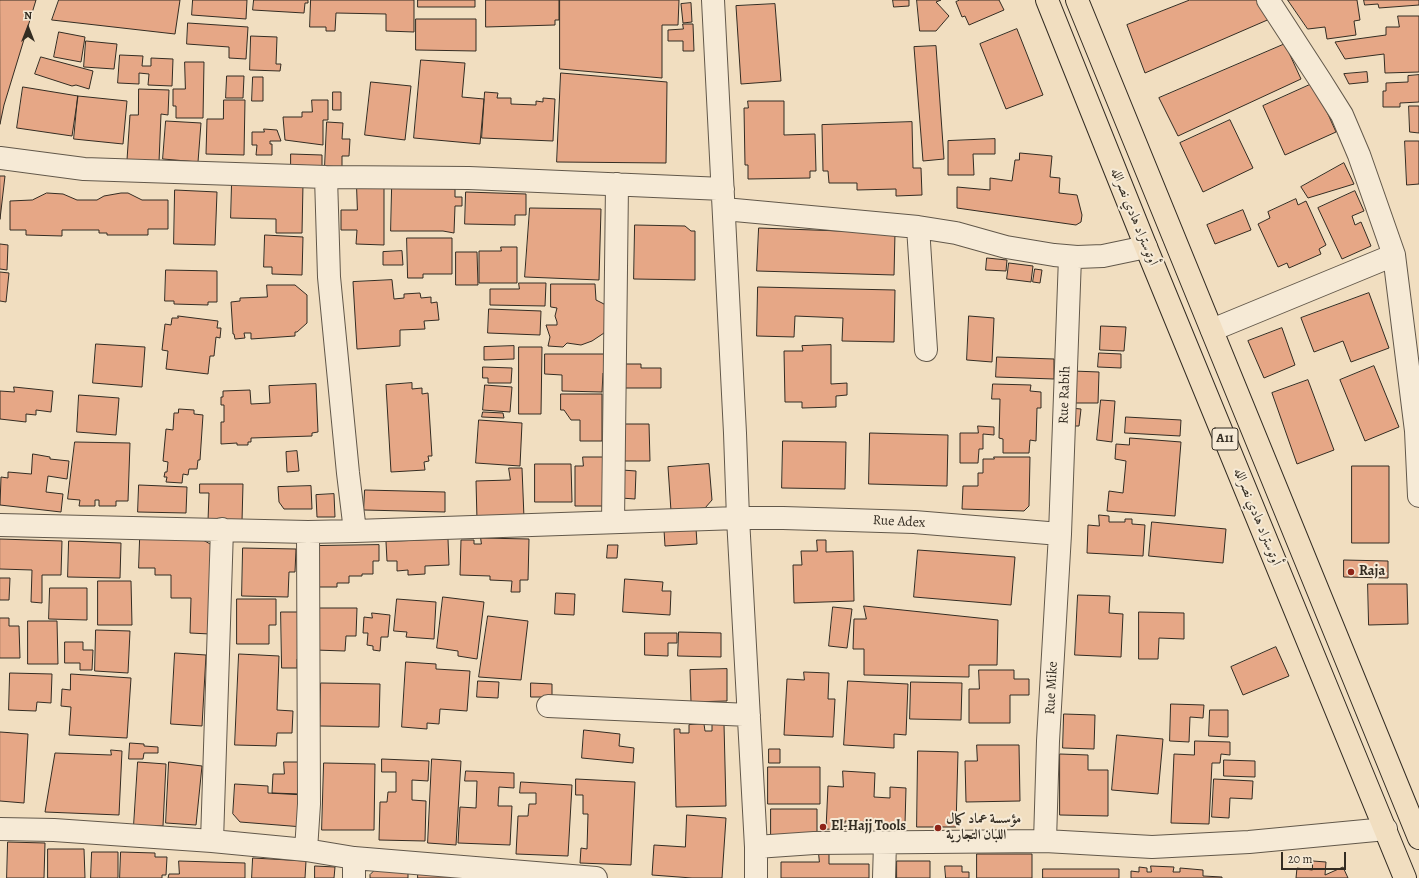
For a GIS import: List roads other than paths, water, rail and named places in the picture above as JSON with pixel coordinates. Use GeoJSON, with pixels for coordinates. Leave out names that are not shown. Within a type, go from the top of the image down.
{"type":"FeatureCollection","features":[{"type":"Feature","properties":{"kind":"highway","name":"أوتوستراد هادي نصرالله"},"geometry":{"type":"LineString","coordinates":[[1047,0],[1146,247],[1405,878]]}},
{"type":"Feature","properties":{"kind":"highway","name":"أوتوستراد هادي نصرالله"},"geometry":{"type":"LineString","coordinates":[[1077,0],[1419,838]]}},
{"type":"Feature","properties":{"kind":"street"},"geometry":{"type":"LineString","coordinates":[[713,0],[738,518],[756,847],[756,878]]}},
{"type":"Feature","properties":{"kind":"street"},"geometry":{"type":"LineString","coordinates":[[1268,0],[1342,115],[1359,155],[1394,255],[1416,431],[1419,496]]}},
{"type":"Feature","properties":{"kind":"street"},"geometry":{"type":"LineString","coordinates":[[0,158],[84,169],[326,177],[469,178],[617,184],[956,233],[1006,247],[1070,257],[1103,256],[1146,247]]}},
{"type":"Feature","properties":{"kind":"street"},"geometry":{"type":"LineString","coordinates":[[326,177],[329,277],[355,531]]}},
{"type":"Feature","properties":{"kind":"street"},"geometry":{"type":"LineString","coordinates":[[613,522],[617,184]]}},
{"type":"Feature","properties":{"kind":"street"},"geometry":{"type":"LineString","coordinates":[[918,227],[926,350]]}},
{"type":"Feature","properties":{"kind":"street"},"geometry":{"type":"LineString","coordinates":[[1212,330],[1394,255]]}},
{"type":"Feature","properties":{"kind":"street","name":"Rue Rabih"},"geometry":{"type":"LineString","coordinates":[[1060,534],[1070,257]]}},
{"type":"Feature","properties":{"kind":"street","name":"Rue Adex"},"geometry":{"type":"LineString","coordinates":[[0,525],[308,532],[738,518],[783,518],[914,522],[1060,534]]}},
{"type":"Feature","properties":{"kind":"street"},"geometry":{"type":"LineString","coordinates":[[212,842],[222,529]]}},
{"type":"Feature","properties":{"kind":"street"},"geometry":{"type":"LineString","coordinates":[[306,850],[309,804],[308,532]]}},
{"type":"Feature","properties":{"kind":"street","name":"Rue Mike"},"geometry":{"type":"LineString","coordinates":[[1045,842],[1048,741],[1060,534]]}},
{"type":"Feature","properties":{"kind":"street"},"geometry":{"type":"LineString","coordinates":[[548,706],[749,715]]}},
{"type":"Feature","properties":{"kind":"street"},"geometry":{"type":"LineString","coordinates":[[0,829],[54,830],[306,850],[354,868],[596,878]]}},
{"type":"Feature","properties":{"kind":"street"},"geometry":{"type":"LineString","coordinates":[[756,847],[814,843],[1045,842],[1152,847],[1256,841],[1386,829]]}},
{"type":"Feature","properties":{"kind":"street"},"geometry":{"type":"LineString","coordinates":[[884,878],[885,843]]}},
{"type":"Feature","properties":{"kind":"place","name":"Raja"},"geometry":{"type":"Point","coordinates":[1351,572]}},
{"type":"Feature","properties":{"kind":"place","name":"El-Hajj Tools"},"geometry":{"type":"Point","coordinates":[823,827]}},
{"type":"Feature","properties":{"kind":"place","name":"مؤسسة عماد كمال اللبان التجارية"},"geometry":{"type":"Point","coordinates":[938,828]}}]}
